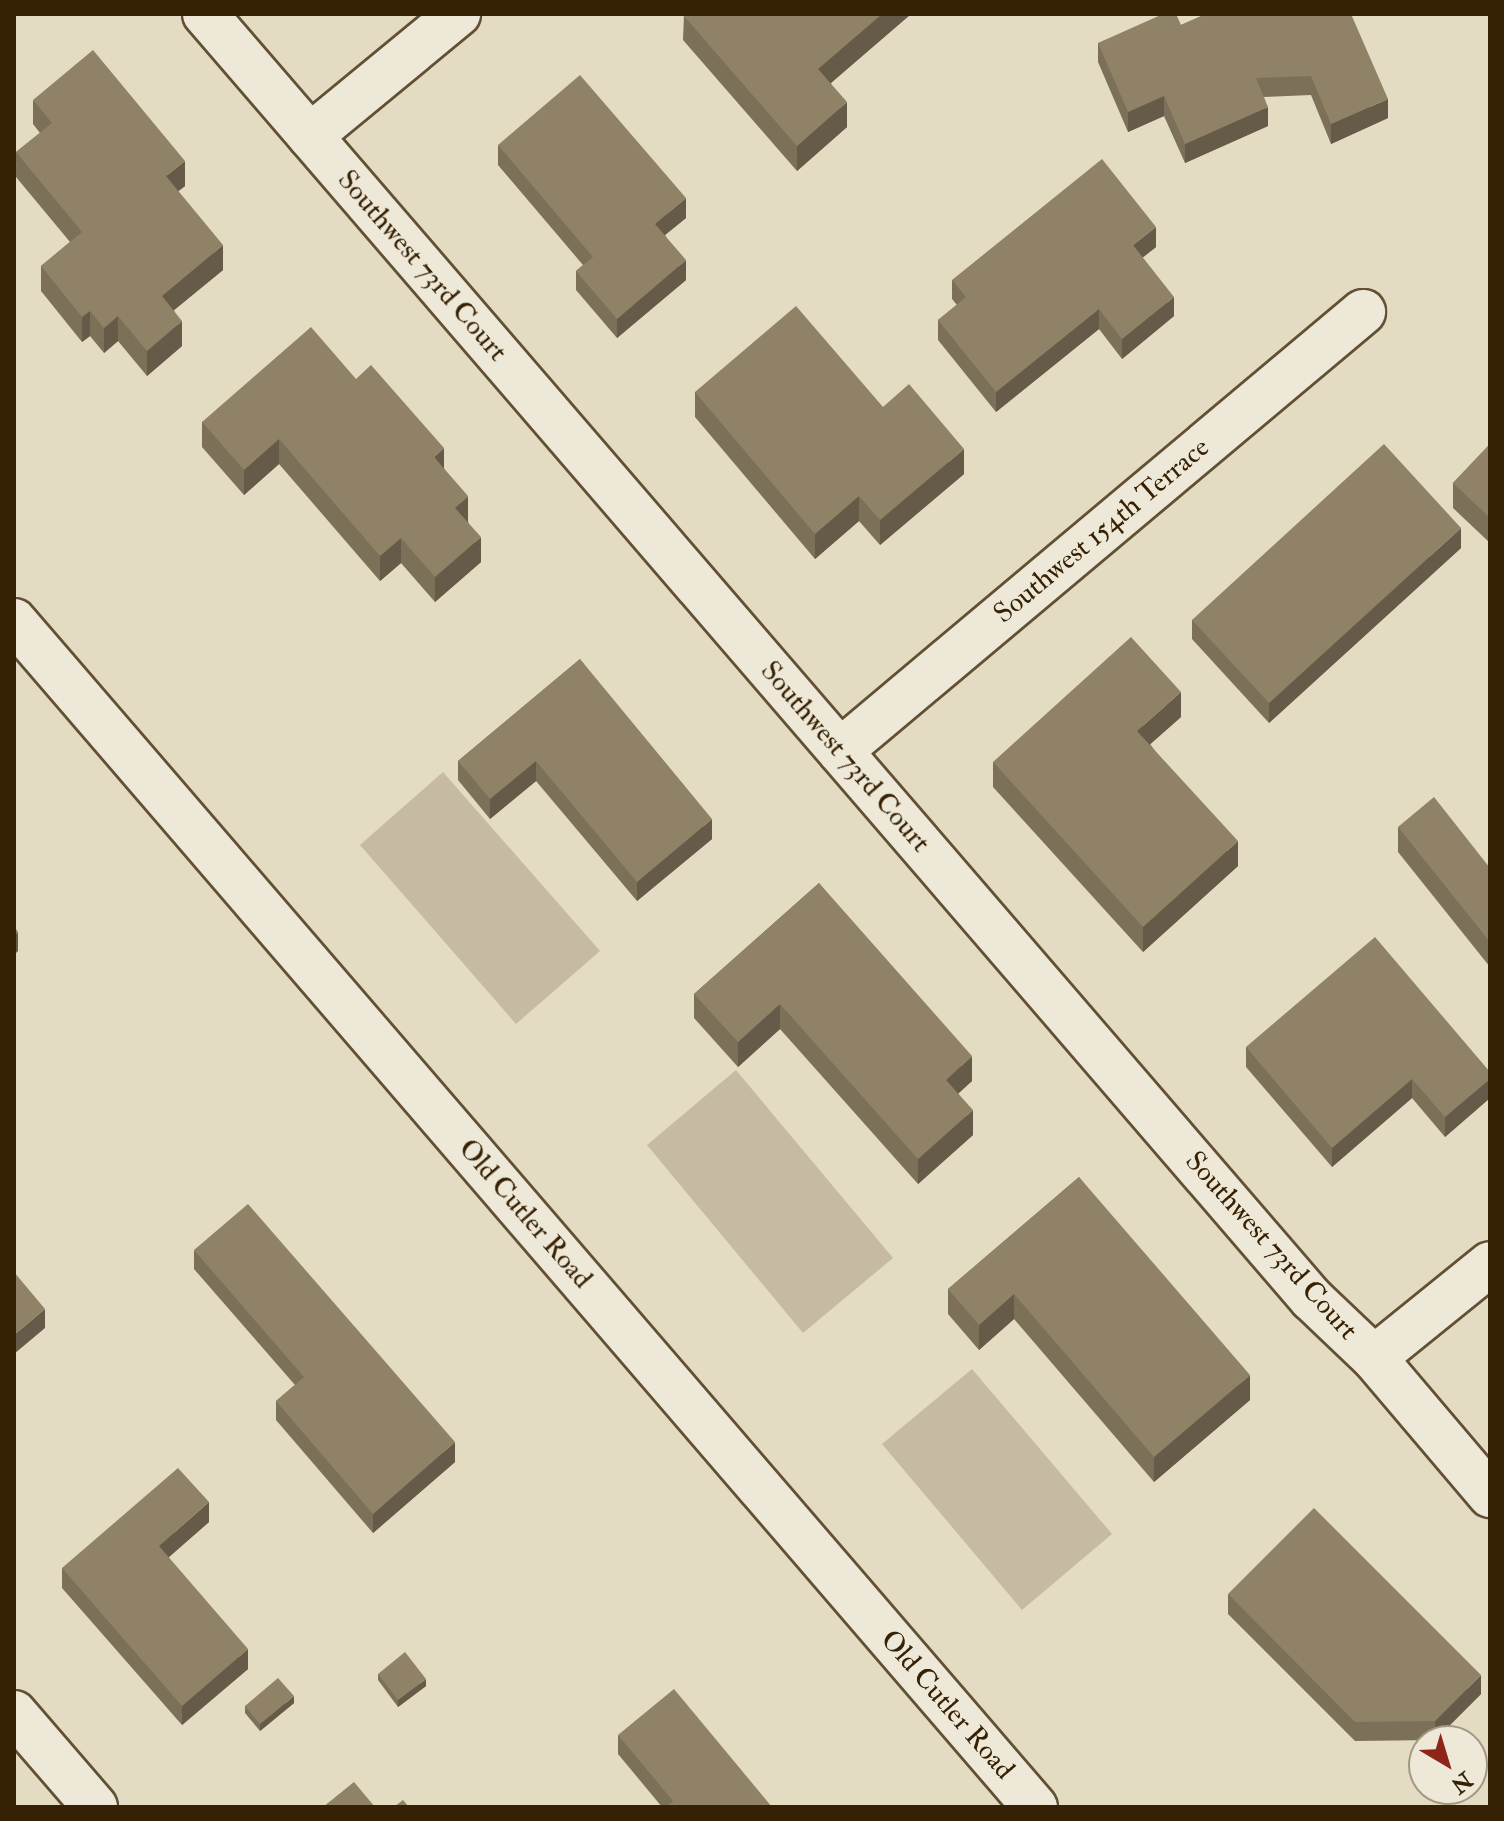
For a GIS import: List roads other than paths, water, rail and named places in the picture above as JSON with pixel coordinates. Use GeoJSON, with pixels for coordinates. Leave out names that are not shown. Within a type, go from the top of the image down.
{"type":"FeatureCollection","features":[{"type":"Feature","properties":{"kind":"street","name":"Southwest 73rd Court"},"geometry":{"type":"LineString","coordinates":[[205,14],[1302,1288],[1374,1358],[1490,1495]]}},
{"type":"Feature","properties":{"kind":"street"},"geometry":{"type":"LineString","coordinates":[[310,136],[458,14]]}},
{"type":"Feature","properties":{"kind":"street","name":"Southwest 154th Terrace"},"geometry":{"type":"LineString","coordinates":[[840,751],[1363,312]]}},
{"type":"Feature","properties":{"kind":"street","name":"Old Cutler Road"},"geometry":{"type":"LineString","coordinates":[[14,621],[1035,1807]]}},
{"type":"Feature","properties":{"kind":"street"},"geometry":{"type":"LineString","coordinates":[[1374,1358],[1490,1264]]}},
{"type":"Feature","properties":{"kind":"street"},"geometry":{"type":"LineString","coordinates":[[14,1713],[95,1807]]}}]}
